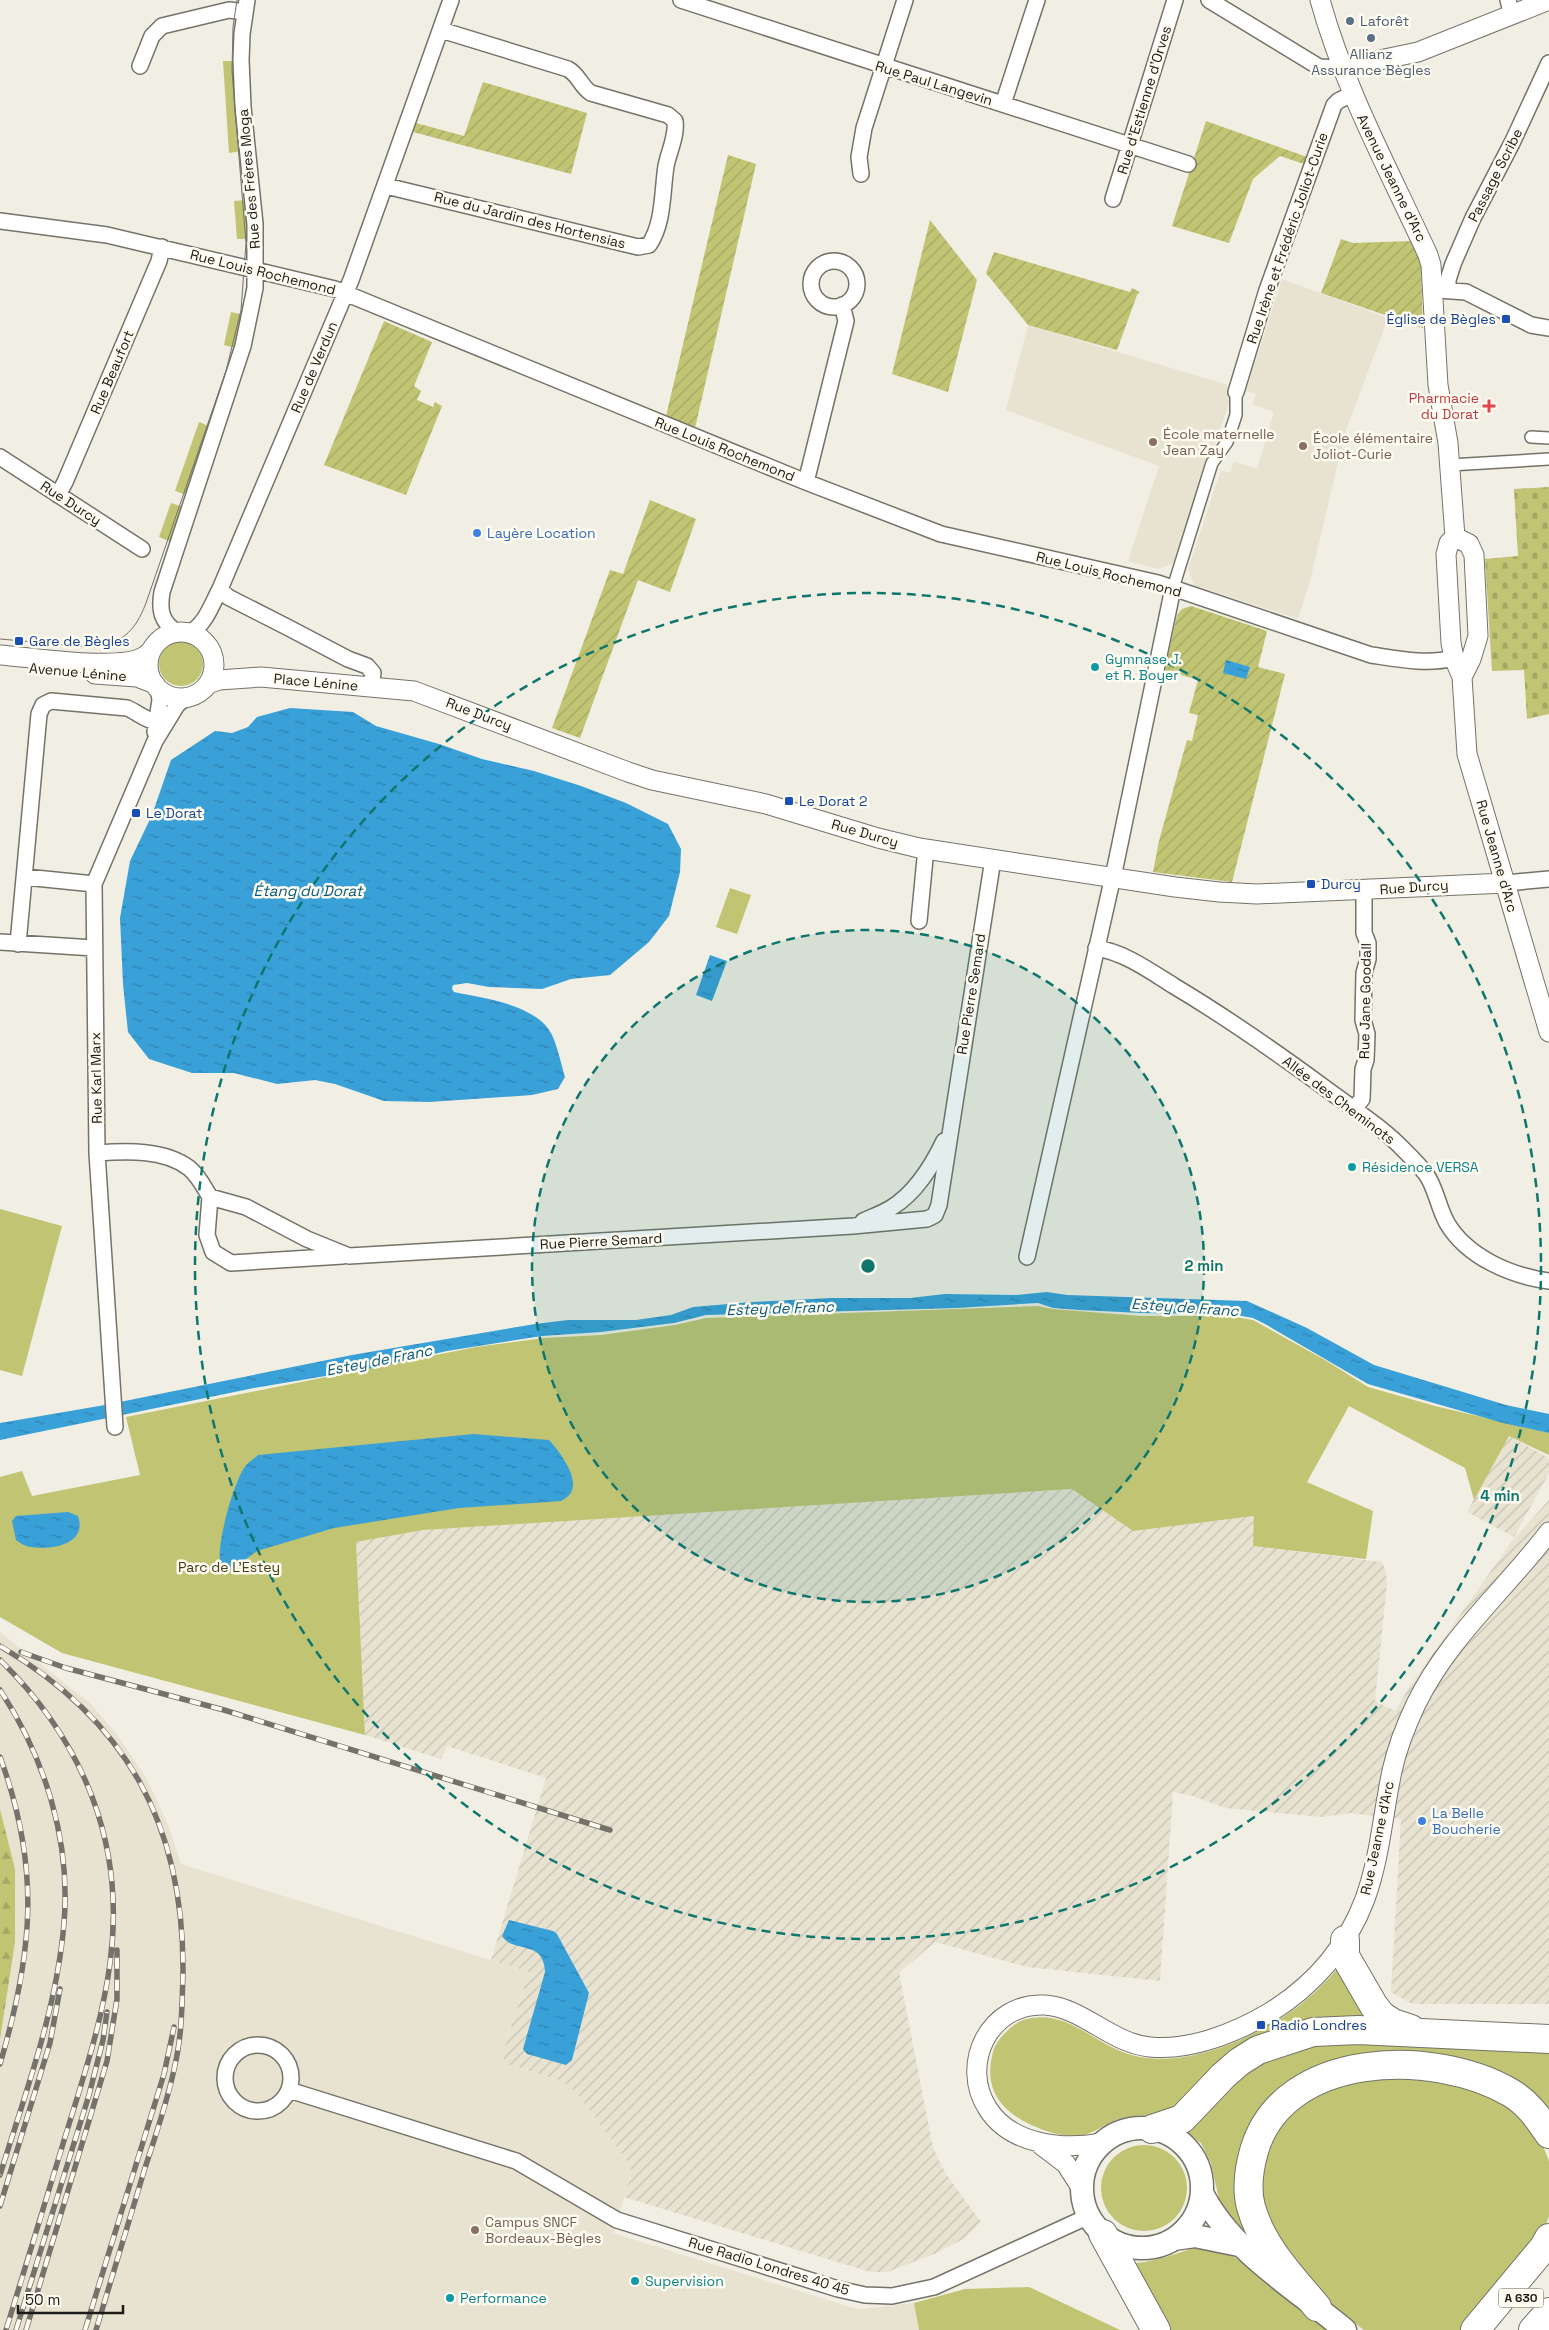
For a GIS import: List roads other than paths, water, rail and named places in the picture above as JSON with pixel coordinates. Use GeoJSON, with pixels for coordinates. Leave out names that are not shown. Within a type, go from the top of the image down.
{"type":"FeatureCollection","features":[{"type":"Feature","properties":{"kind":"highway"},"geometry":{"type":"LineString","coordinates":[[1345,1940],[1346,1956],[1374,2006],[1382,2016],[1393,2023],[1427,2034]]}},
{"type":"Feature","properties":{"kind":"highway"},"geometry":{"type":"LineString","coordinates":[[1152,2129],[1182,2119],[1239,2062],[1258,2050],[1282,2040],[1313,2032],[1329,2030],[1549,2039]]}},
{"type":"Feature","properties":{"kind":"highway"},"geometry":{"type":"LineString","coordinates":[[1317,2307],[1270,2248],[1251,2206],[1248,2185],[1250,2166],[1257,2142],[1272,2114],[1292,2095],[1322,2079],[1361,2068],[1402,2064],[1440,2067],[1480,2078],[1512,2094],[1534,2111],[1549,2134]]}},
{"type":"Feature","properties":{"kind":"highway"},"geometry":{"type":"LineString","coordinates":[[1096,2225],[1156,2330]]}},
{"type":"Feature","properties":{"kind":"highway"},"geometry":{"type":"LineString","coordinates":[[1475,2330],[1544,2247],[1549,2238]]}},
{"type":"Feature","properties":{"kind":"highway","name":"A 630"},"geometry":{"type":"LineString","coordinates":[[1493,2330],[1549,2265]]}},
{"type":"Feature","properties":{"kind":"highway","name":"A 630"},"geometry":{"type":"LineString","coordinates":[[1533,2330],[1549,2312]]}},
{"type":"Feature","properties":{"kind":"main road"},"geometry":{"type":"LineString","coordinates":[[1174,2239],[1188,2226],[1198,2211],[1202,2193],[1201,2175],[1194,2158],[1184,2144],[1169,2134],[1152,2129],[1134,2128],[1116,2133],[1101,2143],[1090,2156],[1084,2172],[1082,2189],[1084,2203],[1096,2225],[1120,2244],[1138,2248],[1157,2246],[1174,2239],[1195,2236],[1239,2245]]}},
{"type":"Feature","properties":{"kind":"main road"},"geometry":{"type":"LineString","coordinates":[[1202,2193],[1209,2208],[1239,2245],[1345,2330]]}},
{"type":"Feature","properties":{"kind":"street","name":"Rue de Verdun"},"geometry":{"type":"LineString","coordinates":[[220,589],[346,293],[452,0]]}},
{"type":"Feature","properties":{"kind":"street","name":"Rue Paul Langevin"},"geometry":{"type":"LineString","coordinates":[[681,0],[1188,164]]}},
{"type":"Feature","properties":{"kind":"street"},"geometry":{"type":"LineString","coordinates":[[860,174],[859,156],[864,128],[905,0]]}},
{"type":"Feature","properties":{"kind":"street"},"geometry":{"type":"LineString","coordinates":[[1003,104],[1037,0]]}},
{"type":"Feature","properties":{"kind":"street","name":"Rue d'Estienne d'Orves"},"geometry":{"type":"LineString","coordinates":[[1113,199],[1175,0]]}},
{"type":"Feature","properties":{"kind":"street"},"geometry":{"type":"LineString","coordinates":[[1209,0],[1319,67],[1341,68],[1418,52],[1510,8],[1549,0]]}},
{"type":"Feature","properties":{"kind":"street","name":"Avenue Jeanne d'Arc"},"geometry":{"type":"LineString","coordinates":[[1320,0],[1341,68],[1428,255],[1441,290]]}},
{"type":"Feature","properties":{"kind":"street"},"geometry":{"type":"LineString","coordinates":[[140,66],[152,36],[162,26],[246,6]]}},
{"type":"Feature","properties":{"kind":"street","name":"Rue des Frères Moga"},"geometry":{"type":"LineString","coordinates":[[173,556],[244,346],[256,271],[255,224],[243,107],[241,60],[246,6]]}},
{"type":"Feature","properties":{"kind":"street","name":"Rue du Jardin des Hortensias"},"geometry":{"type":"LineString","coordinates":[[386,186],[638,247],[649,245],[654,238],[664,195],[666,166],[676,129],[675,120],[668,115],[591,93],[585,89],[575,73],[568,69],[441,30]]}},
{"type":"Feature","properties":{"kind":"street","name":"Passage Scribe"},"geometry":{"type":"LineString","coordinates":[[1441,290],[1448,280],[1473,218],[1512,143],[1549,63]]}},
{"type":"Feature","properties":{"kind":"street","name":"Rue Irène et Frédéric Joliot-Curie"},"geometry":{"type":"LineString","coordinates":[[1236,392],[1267,290],[1331,114],[1338,101],[1352,94]]}},
{"type":"Feature","properties":{"kind":"street","name":"Rue Louis Rochemond"},"geometry":{"type":"LineString","coordinates":[[0,221],[107,235],[346,293],[806,482],[941,534],[1173,588],[1371,654],[1403,660],[1444,660],[1454,658]]}},
{"type":"Feature","properties":{"kind":"street","name":"Rue Beaufort"},"geometry":{"type":"LineString","coordinates":[[58,495],[158,261],[162,247]]}},
{"type":"Feature","properties":{"kind":"street"},"geometry":{"type":"LineString","coordinates":[[1441,290],[1466,292],[1532,325],[1549,328]]}},
{"type":"Feature","properties":{"kind":"street","name":"Rue Jeanne d'Arc"},"geometry":{"type":"LineString","coordinates":[[1441,290],[1438,385],[1450,465],[1455,538]]}},
{"type":"Feature","properties":{"kind":"street"},"geometry":{"type":"LineString","coordinates":[[806,482],[846,321],[842,305]]}},
{"type":"Feature","properties":{"kind":"street"},"geometry":{"type":"LineString","coordinates":[[1027,1257],[1112,878],[1173,588],[1212,463],[1227,442],[1236,416],[1236,392]]}},
{"type":"Feature","properties":{"kind":"street"},"geometry":{"type":"LineString","coordinates":[[1530,438],[1549,438]]}},
{"type":"Feature","properties":{"kind":"street","name":"Rue Durcy"},"geometry":{"type":"LineString","coordinates":[[0,456],[142,549]]}},
{"type":"Feature","properties":{"kind":"street"},"geometry":{"type":"LineString","coordinates":[[1450,465],[1549,459]]}},
{"type":"Feature","properties":{"kind":"street","name":"Rue Jeanne d'Arc"},"geometry":{"type":"LineString","coordinates":[[1455,538],[1449,543],[1446,554],[1451,643],[1454,658],[1462,677],[1467,754],[1549,1032]]}},
{"type":"Feature","properties":{"kind":"street","name":"Rue Jeanne d'Arc"},"geometry":{"type":"LineString","coordinates":[[1455,538],[1469,544],[1474,555],[1478,636],[1471,659],[1462,677]]}},
{"type":"Feature","properties":{"kind":"street","name":"Place Lénine"},"geometry":{"type":"LineString","coordinates":[[173,556],[162,592],[160,609],[166,625],[206,643],[213,657],[231,667],[260,677]]}},
{"type":"Feature","properties":{"kind":"street"},"geometry":{"type":"LineString","coordinates":[[187,697],[171,696],[157,686],[149,666],[153,648],[163,638],[198,628],[205,619],[220,589],[228,597],[348,659],[368,666],[373,673],[371,686]]}},
{"type":"Feature","properties":{"kind":"street","name":"Avenue Lénine"},"geometry":{"type":"LineString","coordinates":[[0,655],[115,663],[136,660],[145,656],[153,648]]}},
{"type":"Feature","properties":{"kind":"street"},"geometry":{"type":"LineString","coordinates":[[208,684],[212,676],[213,657]]}},
{"type":"Feature","properties":{"kind":"street","name":"Avenue Lénine"},"geometry":{"type":"LineString","coordinates":[[0,665],[137,677],[157,686]]}},
{"type":"Feature","properties":{"kind":"street","name":"Place Lénine"},"geometry":{"type":"LineString","coordinates":[[187,697],[218,680],[260,677],[371,686]]}},
{"type":"Feature","properties":{"kind":"street","name":"Rue Karl Marx"},"geometry":{"type":"LineString","coordinates":[[155,741],[160,700],[157,686]]}},
{"type":"Feature","properties":{"kind":"street","name":"Rue Durcy"},"geometry":{"type":"LineString","coordinates":[[371,686],[414,691],[429,695],[652,780],[766,804],[878,838],[926,848],[1112,878],[1219,892],[1274,894],[1506,883]]}},
{"type":"Feature","properties":{"kind":"street","name":"Rue Karl Marx"},"geometry":{"type":"LineString","coordinates":[[115,1422],[97,1153],[94,884],[155,741],[174,709],[187,697]]}},
{"type":"Feature","properties":{"kind":"street"},"geometry":{"type":"LineString","coordinates":[[18,944],[39,714],[43,705],[51,701],[127,708],[136,711],[145,719],[156,722]]}},
{"type":"Feature","properties":{"kind":"street"},"geometry":{"type":"LineString","coordinates":[[918,920],[926,848]]}},
{"type":"Feature","properties":{"kind":"street","name":"Rue Pierre Semard"},"geometry":{"type":"LineString","coordinates":[[349,1256],[307,1239],[246,1207],[210,1196],[207,1235],[213,1252],[231,1264],[853,1226],[927,1219],[935,1215],[939,1205],[993,859]]}},
{"type":"Feature","properties":{"kind":"street"},"geometry":{"type":"LineString","coordinates":[[25,877],[94,884]]}},
{"type":"Feature","properties":{"kind":"street"},"geometry":{"type":"LineString","coordinates":[[1506,883],[1549,879]]}},
{"type":"Feature","properties":{"kind":"street","name":"Rue Jane Goodall"},"geometry":{"type":"LineString","coordinates":[[1354,1109],[1362,1100],[1362,1069],[1366,1060],[1367,1034],[1363,1020],[1364,973],[1368,951],[1364,933],[1364,890]]}},
{"type":"Feature","properties":{"kind":"street"},"geometry":{"type":"LineString","coordinates":[[0,942],[94,948]]}},
{"type":"Feature","properties":{"kind":"street","name":"Allée des Cheminots"},"geometry":{"type":"LineString","coordinates":[[1096,948],[1108,950],[1144,967],[1226,1017],[1354,1109],[1404,1150],[1427,1175],[1447,1224],[1465,1244],[1483,1258],[1509,1271],[1549,1281]]}},
{"type":"Feature","properties":{"kind":"street","name":"Rue Pierre Semard"},"geometry":{"type":"LineString","coordinates":[[853,1226],[892,1207],[912,1190],[929,1169],[950,1128]]}},
{"type":"Feature","properties":{"kind":"street"},"geometry":{"type":"LineString","coordinates":[[97,1153],[128,1151],[154,1155],[178,1162],[196,1176],[210,1196]]}},
{"type":"Feature","properties":{"kind":"street","name":"Rue Jeanne d'Arc"},"geometry":{"type":"LineString","coordinates":[[1101,2143],[1072,2148],[1034,2140],[1002,2126],[992,2116],[981,2099],[976,2082],[975,2064],[981,2045],[991,2030],[1005,2016],[1023,2008],[1042,2005],[1060,2007],[1076,2013],[1129,2043],[1150,2047],[1164,2047],[1199,2042],[1229,2033],[1270,2012],[1301,1990],[1319,1974],[1345,1940],[1366,1897],[1398,1746],[1417,1702],[1454,1644],[1549,1532]]}},
{"type":"Feature","properties":{"kind":"street"},"geometry":{"type":"LineString","coordinates":[[256,2044],[267,2046],[277,2050],[285,2058],[290,2068],[289,2090],[284,2099],[276,2106],[260,2111],[245,2109],[229,2096],[224,2079],[225,2069],[229,2060],[236,2052],[246,2046],[256,2044]]}},
{"type":"Feature","properties":{"kind":"street","name":"Rue Radio Londres 40 45"},"geometry":{"type":"LineString","coordinates":[[289,2090],[516,2161],[617,2220],[838,2289],[865,2295],[892,2296],[934,2287],[1096,2225]]}},
{"type":"Feature","properties":{"kind":"street","name":"Rue Jeanne d'Arc"},"geometry":{"type":"LineString","coordinates":[[1034,2140],[1066,2164],[1082,2189]]}},
{"type":"Feature","properties":{"kind":"water"},"geometry":{"type":"Polygon","coordinates":[[[1226,660],[1250,667],[1246,679],[1223,673],[1226,660]]]}},
{"type":"Feature","properties":{"kind":"water","name":"Étang du Dorat"},"geometry":{"type":"Polygon","coordinates":[[[290,708],[353,712],[376,726],[439,744],[482,759],[534,771],[581,786],[626,803],[668,824],[681,849],[680,872],[669,916],[649,942],[610,975],[571,979],[542,989],[489,987],[467,983],[453,985],[452,989],[454,992],[509,1004],[535,1016],[545,1025],[554,1040],[565,1077],[558,1089],[532,1095],[429,1102],[384,1101],[335,1084],[315,1080],[277,1084],[234,1073],[192,1073],[149,1059],[128,1032],[123,984],[120,918],[130,861],[152,815],[171,760],[215,731],[232,733],[248,727],[257,717],[290,708]]]}},
{"type":"Feature","properties":{"kind":"water"},"geometry":{"type":"Polygon","coordinates":[[[710,955],[727,961],[712,1001],[696,995],[710,955]]]}},
{"type":"Feature","properties":{"kind":"water","name":"Estey de Franc"},"geometry":{"type":"Polygon","coordinates":[[[1047,1292],[1067,1295],[1247,1301],[1307,1328],[1374,1365],[1506,1405],[1549,1414],[1549,1433],[1503,1423],[1368,1384],[1253,1318],[1231,1314],[1079,1310],[1053,1308],[1038,1303],[957,1308],[706,1315],[674,1323],[601,1332],[542,1336],[447,1351],[373,1368],[254,1388],[0,1440],[0,1423],[105,1405],[352,1355],[535,1324],[568,1320],[636,1320],[671,1315],[693,1307],[752,1302],[831,1298],[910,1298],[945,1294],[1017,1295],[1047,1292]]]}},
{"type":"Feature","properties":{"kind":"water"},"geometry":{"type":"Polygon","coordinates":[[[474,1434],[549,1440],[563,1458],[571,1473],[573,1488],[570,1494],[561,1501],[459,1508],[334,1528],[257,1551],[231,1570],[220,1562],[223,1528],[235,1487],[244,1468],[258,1455],[474,1434]]]}},
{"type":"Feature","properties":{"kind":"water"},"geometry":{"type":"Polygon","coordinates":[[[68,1512],[78,1516],[80,1526],[78,1534],[65,1544],[39,1548],[21,1544],[16,1540],[12,1521],[16,1516],[68,1512]]]}},
{"type":"Feature","properties":{"kind":"water"},"geometry":{"type":"Polygon","coordinates":[[[509,1920],[553,1931],[557,1934],[589,1993],[572,2060],[566,2065],[527,2054],[523,2049],[545,1972],[539,1955],[527,1948],[513,1945],[502,1936],[509,1920]]]}},
{"type":"Feature","properties":{"kind":"tram line"},"geometry":{"type":"LineString","coordinates":[[0,639],[89,647],[109,644],[125,636],[137,622],[146,603],[226,371],[241,310],[246,243],[232,71],[233,27],[237,0]]}},
{"type":"Feature","properties":{"kind":"railway"},"geometry":{"type":"LineString","coordinates":[[0,1646],[45,1676],[83,1708],[114,1744],[140,1782],[159,1825],[173,1870],[181,1920],[182,2008],[175,2065],[162,2117],[96,2330]]}},
{"type":"Feature","properties":{"kind":"railway"},"geometry":{"type":"LineString","coordinates":[[21,1652],[66,1668],[224,1710],[610,1830]]}},
{"type":"Feature","properties":{"kind":"railway"},"geometry":{"type":"LineString","coordinates":[[0,1660],[55,1725],[76,1761],[92,1798],[104,1837],[111,1877],[113,1919],[107,1983],[93,2043],[6,2330]]}},
{"type":"Feature","properties":{"kind":"railway"},"geometry":{"type":"LineString","coordinates":[[0,1690],[16,1716],[42,1772],[59,1831],[65,1892],[64,1923],[55,1987],[39,2051],[0,2175]]}},
{"type":"Feature","properties":{"kind":"railway"},"geometry":{"type":"LineString","coordinates":[[0,1757],[13,1798],[22,1836],[27,1874],[28,1911],[20,1985],[0,2064]]}},
{"type":"Feature","properties":{"kind":"railway"},"geometry":{"type":"LineString","coordinates":[[26,2330],[107,2061],[117,1999],[117,1950]]}},
{"type":"Feature","properties":{"kind":"railway"},"geometry":{"type":"LineString","coordinates":[[0,2206],[50,2043],[60,1989]]}},
{"type":"Feature","properties":{"kind":"railway"},"geometry":{"type":"LineString","coordinates":[[16,2330],[89,2095],[103,2040],[107,2012]]}},
{"type":"Feature","properties":{"kind":"railway"},"geometry":{"type":"LineString","coordinates":[[85,2330],[164,2074],[174,2027]]}},
{"type":"Feature","properties":{"kind":"place","name":"Laforêt"},"geometry":{"type":"Point","coordinates":[1350,21]}},
{"type":"Feature","properties":{"kind":"place","name":"Allianz Assurance Bègles"},"geometry":{"type":"Point","coordinates":[1371,38]}},
{"type":"Feature","properties":{"kind":"place","name":"Église de Bègles"},"geometry":{"type":"Point","coordinates":[1506,319]}},
{"type":"Feature","properties":{"kind":"place","name":"Pharmacie du Dorat"},"geometry":{"type":"Point","coordinates":[1489,406]}},
{"type":"Feature","properties":{"kind":"place","name":"École maternelle Jean Zay"},"geometry":{"type":"Point","coordinates":[1153,442]}},
{"type":"Feature","properties":{"kind":"place","name":"École élémentaire Joliot-Curie"},"geometry":{"type":"Point","coordinates":[1303,446]}},
{"type":"Feature","properties":{"kind":"place","name":"Layère Location"},"geometry":{"type":"Point","coordinates":[477,533]}},
{"type":"Feature","properties":{"kind":"place","name":"Gare de Bègles"},"geometry":{"type":"Point","coordinates":[19,641]}},
{"type":"Feature","properties":{"kind":"place","name":"Gymnase J. et R. Boyer"},"geometry":{"type":"Point","coordinates":[1095,667]}},
{"type":"Feature","properties":{"kind":"place","name":"Le Dorat 2"},"geometry":{"type":"Point","coordinates":[789,801]}},
{"type":"Feature","properties":{"kind":"place","name":"Le Dorat"},"geometry":{"type":"Point","coordinates":[136,813]}},
{"type":"Feature","properties":{"kind":"place","name":"Durcy"},"geometry":{"type":"Point","coordinates":[1311,884]}},
{"type":"Feature","properties":{"kind":"place","name":"Résidence VERSA"},"geometry":{"type":"Point","coordinates":[1352,1167]}},
{"type":"Feature","properties":{"kind":"place","name":"La Belle Boucherie"},"geometry":{"type":"Point","coordinates":[1422,1821]}},
{"type":"Feature","properties":{"kind":"place","name":"Radio Londres"},"geometry":{"type":"Point","coordinates":[1261,2025]}},
{"type":"Feature","properties":{"kind":"place","name":"Campus SNCF Bordeaux-Bègles"},"geometry":{"type":"Point","coordinates":[475,2230]}},
{"type":"Feature","properties":{"kind":"place","name":"Supervision"},"geometry":{"type":"Point","coordinates":[635,2281]}},
{"type":"Feature","properties":{"kind":"place","name":"Performance"},"geometry":{"type":"Point","coordinates":[450,2298]}},
{"type":"Feature","properties":{"kind":"park label","name":"Parc de L'Estey"},"geometry":{"type":"Point","coordinates":[229,1567]}}]}
